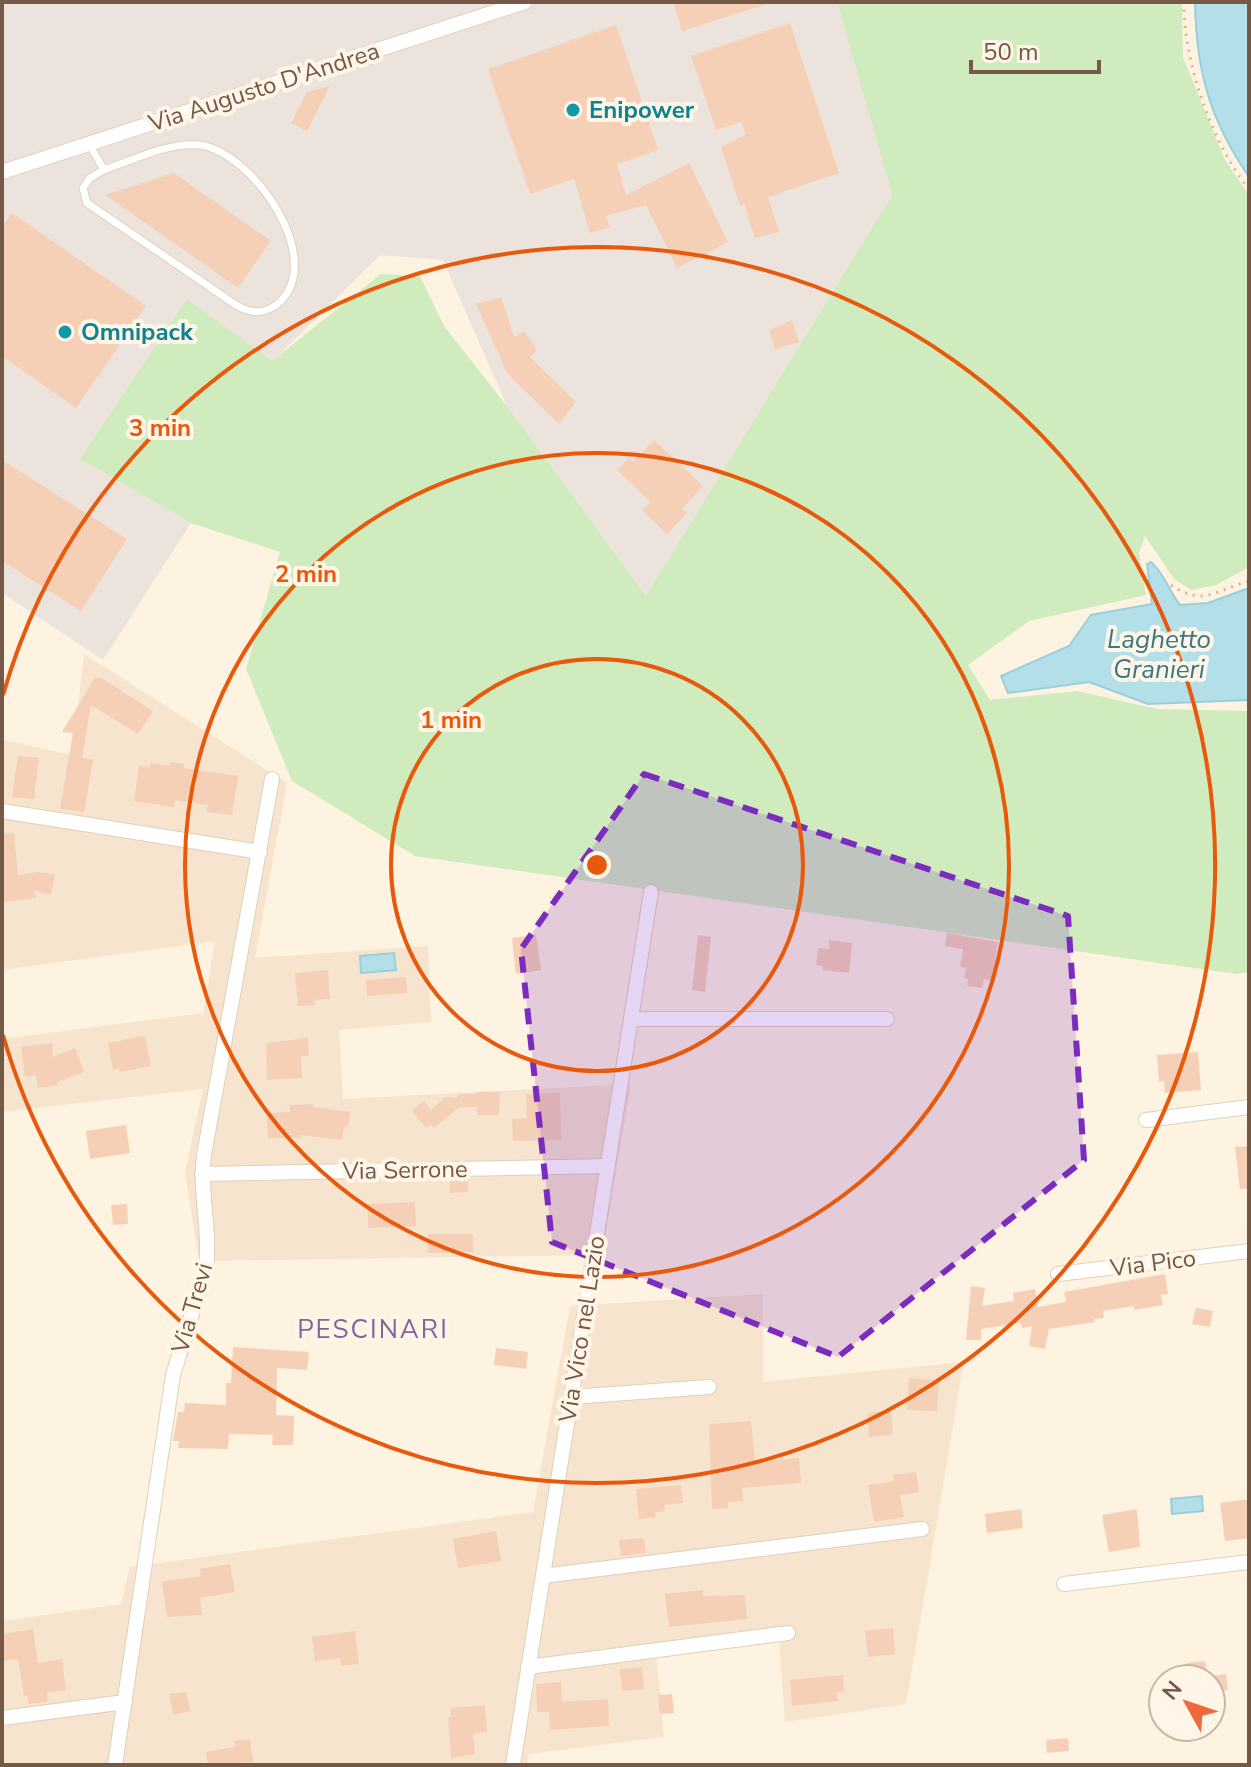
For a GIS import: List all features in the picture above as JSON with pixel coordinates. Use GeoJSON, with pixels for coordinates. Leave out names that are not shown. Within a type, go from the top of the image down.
{"type":"FeatureCollection","features":[{"type":"Feature","properties":{"kind":"street","name":"Via Augusto D'Andrea"},"geometry":{"type":"LineString","coordinates":[[2,172],[525,2]]}},
{"type":"Feature","properties":{"kind":"street","name":"Via Trevi"},"geometry":{"type":"LineString","coordinates":[[115,1765],[173,1375],[206,1269],[208,1251],[202,1174],[272,779]]}},
{"type":"Feature","properties":{"kind":"street"},"geometry":{"type":"LineString","coordinates":[[2,811],[260,852]]}},
{"type":"Feature","properties":{"kind":"street","name":"Via Vico nel Lazio"},"geometry":{"type":"LineString","coordinates":[[513,1765],[651,892]]}},
{"type":"Feature","properties":{"kind":"street"},"geometry":{"type":"LineString","coordinates":[[631,1019],[887,1019]]}},
{"type":"Feature","properties":{"kind":"street"},"geometry":{"type":"LineString","coordinates":[[1146,1120],[1249,1107]]}},
{"type":"Feature","properties":{"kind":"street","name":"Via Serrone"},"geometry":{"type":"LineString","coordinates":[[202,1174],[608,1166]]}},
{"type":"Feature","properties":{"kind":"street","name":"Via Pico"},"geometry":{"type":"LineString","coordinates":[[1058,1274],[1249,1251]]}},
{"type":"Feature","properties":{"kind":"street"},"geometry":{"type":"LineString","coordinates":[[571,1397],[709,1387]]}},
{"type":"Feature","properties":{"kind":"street"},"geometry":{"type":"LineString","coordinates":[[543,1576],[922,1529]]}},
{"type":"Feature","properties":{"kind":"street"},"geometry":{"type":"LineString","coordinates":[[1064,1584],[1249,1562]]}},
{"type":"Feature","properties":{"kind":"street"},"geometry":{"type":"LineString","coordinates":[[528,1667],[788,1633]]}},
{"type":"Feature","properties":{"kind":"street"},"geometry":{"type":"LineString","coordinates":[[2,1718],[125,1702]]}},
{"type":"Feature","properties":{"kind":"lane"},"geometry":{"type":"LineString","coordinates":[[89,144],[104,170]]}},
{"type":"Feature","properties":{"kind":"lane"},"geometry":{"type":"LineString","coordinates":[[182,146],[204,146],[228,156],[263,191],[286,226],[293,271],[288,291],[278,304],[260,312],[242,308],[224,298],[87,203],[82,194],[83,188],[90,178],[104,170],[182,146]]}},
{"type":"Feature","properties":{"kind":"path"},"geometry":{"type":"LineString","coordinates":[[1184,2],[1185,39],[1196,79],[1229,161],[1249,189]]}},
{"type":"Feature","properties":{"kind":"path"},"geometry":{"type":"LineString","coordinates":[[1171,585],[1187,596],[1201,597],[1249,581]]}},
{"type":"Feature","properties":{"kind":"highlighted area"},"geometry":{"type":"Polygon","coordinates":[[[644,774],[1068,916],[1084,1160],[838,1357],[552,1242],[521,949],[644,774]]]}},
{"type":"Feature","properties":{"kind":"shaded area"},"geometry":{"type":"Polygon","coordinates":[[[2,2],[837,2],[892,195],[646,597],[507,406],[443,260],[380,255],[272,362],[80,459],[191,523],[103,660],[2,593],[2,2]]]}},
{"type":"Feature","properties":{"kind":"shaded area"},"geometry":{"type":"Polygon","coordinates":[[[84,654],[287,783],[255,958],[428,946],[431,1022],[339,1030],[343,1099],[631,1084],[602,1255],[199,1261],[185,1172],[203,1089],[2,1112],[2,1039],[203,1013],[215,941],[2,970],[2,740],[73,755],[84,654]]]}},
{"type":"Feature","properties":{"kind":"shaded area"},"geometry":{"type":"Polygon","coordinates":[[[763,1294],[763,1382],[964,1362],[906,1704],[785,1722],[779,1640],[656,1653],[664,1737],[529,1754],[527,1765],[2,1765],[2,1621],[121,1604],[130,1567],[533,1512],[570,1306],[763,1294]]]}},
{"type":"Feature","properties":{"kind":"green space"},"geometry":{"type":"Polygon","coordinates":[[[837,2],[1182,2],[1183,57],[1225,160],[1249,195],[1249,567],[1216,585],[1191,590],[1174,579],[1145,536],[1139,553],[1146,595],[1029,621],[968,665],[990,700],[1077,691],[1157,709],[1249,711],[1249,972],[1236,974],[415,856],[292,781],[246,669],[280,552],[191,523],[80,459],[187,299],[272,361],[381,274],[420,276],[444,326],[510,410],[646,596],[892,195],[837,2]]]}},
{"type":"Feature","properties":{"kind":"water"},"geometry":{"type":"Polygon","coordinates":[[[1195,2],[1249,2],[1249,177],[1224,135],[1208,94],[1198,50],[1195,2]]]}},
{"type":"Feature","properties":{"kind":"water","name":"Laghetto Granieri"},"geometry":{"type":"Polygon","coordinates":[[[1151,562],[1180,605],[1208,603],[1249,588],[1249,700],[1148,704],[1089,682],[1008,693],[1001,676],[1069,646],[1091,615],[1152,604],[1147,564],[1151,562]]]}},
{"type":"Feature","properties":{"kind":"water"},"geometry":{"type":"Polygon","coordinates":[[[394,953],[396,970],[361,973],[360,956],[394,953]]]}},
{"type":"Feature","properties":{"kind":"water"},"geometry":{"type":"Polygon","coordinates":[[[1202,1496],[1203,1511],[1172,1514],[1171,1499],[1202,1496]]]}},
{"type":"Feature","properties":{"kind":"building"},"geometry":{"type":"Polygon","coordinates":[[[673,2],[764,2],[764,5],[682,31],[673,2]]]}},
{"type":"Feature","properties":{"kind":"building"},"geometry":{"type":"Polygon","coordinates":[[[790,23],[839,173],[768,197],[779,232],[755,238],[744,204],[740,206],[721,147],[746,134],[741,122],[716,130],[691,56],[790,23]]]}},
{"type":"Feature","properties":{"kind":"building","name":"Enipower"},"geometry":{"type":"Polygon","coordinates":[[[616,25],[658,150],[617,164],[626,195],[689,163],[728,242],[677,268],[646,205],[606,216],[610,227],[590,233],[574,179],[530,194],[488,69],[616,25]]]}},
{"type":"Feature","properties":{"kind":"building"},"geometry":{"type":"Polygon","coordinates":[[[330,86],[307,131],[291,123],[307,92],[330,86]]]}},
{"type":"Feature","properties":{"kind":"building"},"geometry":{"type":"Polygon","coordinates":[[[174,173],[271,241],[238,288],[105,195],[174,173]]]}},
{"type":"Feature","properties":{"kind":"building","name":"Omnipack"},"geometry":{"type":"Polygon","coordinates":[[[12,213],[146,306],[76,408],[2,356],[2,227],[12,213]]]}},
{"type":"Feature","properties":{"kind":"building"},"geometry":{"type":"Polygon","coordinates":[[[501,297],[514,337],[524,331],[537,350],[530,357],[576,402],[559,424],[507,373],[476,304],[501,297]]]}},
{"type":"Feature","properties":{"kind":"building"},"geometry":{"type":"Polygon","coordinates":[[[792,320],[799,342],[775,349],[769,330],[792,320]]]}},
{"type":"Feature","properties":{"kind":"building"},"geometry":{"type":"Polygon","coordinates":[[[654,440],[703,486],[682,509],[687,513],[667,534],[642,510],[651,502],[617,470],[629,458],[633,462],[654,440]]]}},
{"type":"Feature","properties":{"kind":"building"},"geometry":{"type":"Polygon","coordinates":[[[2,460],[127,539],[81,611],[2,561],[2,460]]]}},
{"type":"Feature","properties":{"kind":"building"},"geometry":{"type":"Polygon","coordinates":[[[95,678],[101,678],[153,711],[138,734],[91,705],[82,758],[93,760],[84,812],[60,809],[73,733],[62,732],[95,678]]]}},
{"type":"Feature","properties":{"kind":"building"},"geometry":{"type":"Polygon","coordinates":[[[18,756],[39,758],[34,799],[12,797],[18,756]]]}},
{"type":"Feature","properties":{"kind":"building"},"geometry":{"type":"Polygon","coordinates":[[[170,762],[184,764],[184,768],[238,776],[232,815],[207,812],[208,805],[175,800],[174,807],[134,801],[139,766],[150,767],[150,763],[169,766],[170,762]]]}},
{"type":"Feature","properties":{"kind":"building"},"geometry":{"type":"Polygon","coordinates":[[[14,833],[18,875],[39,872],[55,875],[51,895],[35,891],[36,898],[2,902],[2,834],[14,833]]]}},
{"type":"Feature","properties":{"kind":"building"},"geometry":{"type":"Polygon","coordinates":[[[947,933],[998,942],[995,981],[984,979],[982,988],[967,986],[968,979],[964,978],[966,968],[960,967],[963,949],[945,946],[947,933]]]}},
{"type":"Feature","properties":{"kind":"building"},"geometry":{"type":"Polygon","coordinates":[[[536,935],[541,970],[516,974],[512,938],[536,935]]]}},
{"type":"Feature","properties":{"kind":"building"},"geometry":{"type":"Polygon","coordinates":[[[698,935],[711,937],[705,992],[692,990],[698,935]]]}},
{"type":"Feature","properties":{"kind":"building"},"geometry":{"type":"Polygon","coordinates":[[[829,940],[852,943],[849,973],[822,970],[823,966],[816,965],[818,948],[829,949],[829,940]]]}},
{"type":"Feature","properties":{"kind":"building"},"geometry":{"type":"Polygon","coordinates":[[[328,970],[330,999],[314,1000],[315,1005],[298,1006],[295,973],[328,970]]]}},
{"type":"Feature","properties":{"kind":"building"},"geometry":{"type":"Polygon","coordinates":[[[406,977],[407,993],[367,996],[366,980],[406,977]]]}},
{"type":"Feature","properties":{"kind":"building"},"geometry":{"type":"Polygon","coordinates":[[[145,1036],[151,1066],[120,1072],[119,1068],[113,1070],[108,1043],[145,1036]]]}},
{"type":"Feature","properties":{"kind":"building"},"geometry":{"type":"Polygon","coordinates":[[[308,1038],[309,1056],[301,1056],[302,1078],[267,1080],[266,1043],[308,1038]]]}},
{"type":"Feature","properties":{"kind":"building"},"geometry":{"type":"Polygon","coordinates":[[[52,1043],[53,1057],[75,1048],[84,1072],[57,1082],[57,1085],[38,1088],[36,1075],[25,1077],[21,1047],[52,1043]]]}},
{"type":"Feature","properties":{"kind":"building"},"geometry":{"type":"Polygon","coordinates":[[[1198,1052],[1201,1090],[1165,1093],[1164,1081],[1159,1082],[1157,1055],[1198,1052]]]}},
{"type":"Feature","properties":{"kind":"building"},"geometry":{"type":"Polygon","coordinates":[[[500,1092],[499,1115],[477,1115],[477,1107],[459,1107],[434,1128],[431,1124],[426,1128],[412,1111],[424,1101],[431,1110],[445,1097],[457,1098],[458,1094],[500,1092]]]}},
{"type":"Feature","properties":{"kind":"building"},"geometry":{"type":"Polygon","coordinates":[[[560,1093],[561,1140],[513,1141],[512,1119],[527,1118],[526,1094],[560,1093]]]}},
{"type":"Feature","properties":{"kind":"building"},"geometry":{"type":"Polygon","coordinates":[[[313,1104],[313,1107],[350,1112],[342,1140],[301,1135],[301,1138],[268,1138],[267,1113],[290,1112],[290,1105],[313,1104]]]}},
{"type":"Feature","properties":{"kind":"building"},"geometry":{"type":"Polygon","coordinates":[[[126,1125],[130,1153],[90,1159],[86,1131],[126,1125]]]}},
{"type":"Feature","properties":{"kind":"building"},"geometry":{"type":"Polygon","coordinates":[[[1249,1146],[1249,1189],[1240,1189],[1235,1147],[1249,1146]]]}},
{"type":"Feature","properties":{"kind":"building"},"geometry":{"type":"Polygon","coordinates":[[[450,1179],[468,1179],[468,1192],[450,1193],[450,1179]]]}},
{"type":"Feature","properties":{"kind":"building"},"geometry":{"type":"Polygon","coordinates":[[[415,1202],[416,1226],[368,1228],[368,1204],[415,1202]]]}},
{"type":"Feature","properties":{"kind":"building"},"geometry":{"type":"Polygon","coordinates":[[[127,1204],[128,1224],[113,1225],[111,1205],[127,1204]]]}},
{"type":"Feature","properties":{"kind":"building"},"geometry":{"type":"Polygon","coordinates":[[[428,1234],[473,1234],[473,1252],[428,1253],[428,1234]]]}},
{"type":"Feature","properties":{"kind":"building"},"geometry":{"type":"Polygon","coordinates":[[[1165,1274],[1168,1294],[1161,1295],[1163,1305],[1103,1311],[1104,1318],[1094,1319],[1095,1322],[1049,1329],[1045,1349],[1029,1346],[1032,1326],[1022,1328],[1021,1323],[981,1329],[981,1340],[966,1340],[971,1286],[985,1288],[982,1306],[1014,1301],[1013,1293],[1035,1289],[1038,1307],[1066,1302],[1064,1292],[1165,1274]]]}},
{"type":"Feature","properties":{"kind":"building"},"geometry":{"type":"Polygon","coordinates":[[[1196,1308],[1213,1311],[1210,1327],[1192,1324],[1196,1308]]]}},
{"type":"Feature","properties":{"kind":"building"},"geometry":{"type":"Polygon","coordinates":[[[233,1347],[309,1352],[307,1370],[277,1368],[276,1415],[294,1416],[293,1445],[272,1445],[273,1435],[229,1434],[228,1449],[178,1448],[179,1441],[173,1441],[178,1412],[184,1412],[185,1403],[226,1405],[226,1383],[231,1383],[233,1347]]]}},
{"type":"Feature","properties":{"kind":"building"},"geometry":{"type":"Polygon","coordinates":[[[496,1348],[528,1352],[526,1369],[494,1365],[496,1348]]]}},
{"type":"Feature","properties":{"kind":"building"},"geometry":{"type":"Polygon","coordinates":[[[909,1378],[939,1380],[937,1411],[907,1410],[909,1378]]]}},
{"type":"Feature","properties":{"kind":"building"},"geometry":{"type":"Polygon","coordinates":[[[891,1411],[893,1435],[869,1437],[867,1413],[891,1411]]]}},
{"type":"Feature","properties":{"kind":"building"},"geometry":{"type":"Polygon","coordinates":[[[751,1421],[755,1462],[799,1458],[801,1483],[742,1488],[743,1501],[728,1502],[728,1508],[712,1509],[709,1424],[751,1421]]]}},
{"type":"Feature","properties":{"kind":"building"},"geometry":{"type":"Polygon","coordinates":[[[916,1472],[919,1492],[900,1495],[904,1517],[874,1522],[868,1485],[894,1481],[893,1475],[916,1472]]]}},
{"type":"Feature","properties":{"kind":"building"},"geometry":{"type":"Polygon","coordinates":[[[681,1485],[683,1503],[664,1505],[665,1511],[655,1512],[656,1517],[639,1519],[636,1489],[681,1485]]]}},
{"type":"Feature","properties":{"kind":"building"},"geometry":{"type":"Polygon","coordinates":[[[1249,1499],[1249,1538],[1225,1541],[1220,1503],[1249,1499]]]}},
{"type":"Feature","properties":{"kind":"building"},"geometry":{"type":"Polygon","coordinates":[[[1021,1509],[1023,1528],[987,1533],[985,1514],[1021,1509]]]}},
{"type":"Feature","properties":{"kind":"building"},"geometry":{"type":"Polygon","coordinates":[[[1137,1509],[1140,1547],[1109,1552],[1102,1515],[1137,1509]]]}},
{"type":"Feature","properties":{"kind":"building"},"geometry":{"type":"Polygon","coordinates":[[[496,1531],[501,1561],[458,1568],[453,1539],[496,1531]]]}},
{"type":"Feature","properties":{"kind":"building"},"geometry":{"type":"Polygon","coordinates":[[[644,1538],[646,1553],[621,1556],[619,1540],[644,1538]]]}},
{"type":"Feature","properties":{"kind":"building"},"geometry":{"type":"Polygon","coordinates":[[[230,1564],[235,1592],[200,1598],[202,1615],[167,1617],[162,1582],[201,1576],[200,1569],[230,1564]]]}},
{"type":"Feature","properties":{"kind":"building"},"geometry":{"type":"Polygon","coordinates":[[[703,1590],[703,1596],[745,1595],[747,1619],[669,1627],[665,1594],[703,1590]]]}},
{"type":"Feature","properties":{"kind":"building"},"geometry":{"type":"Polygon","coordinates":[[[893,1628],[895,1654],[868,1657],[865,1631],[893,1628]]]}},
{"type":"Feature","properties":{"kind":"building"},"geometry":{"type":"Polygon","coordinates":[[[33,1629],[38,1663],[62,1659],[66,1690],[47,1693],[48,1702],[29,1704],[27,1695],[24,1696],[18,1659],[2,1661],[2,1634],[33,1629]]]}},
{"type":"Feature","properties":{"kind":"building"},"geometry":{"type":"Polygon","coordinates":[[[355,1631],[359,1664],[341,1666],[340,1658],[315,1661],[312,1637],[355,1631]]]}},
{"type":"Feature","properties":{"kind":"building"},"geometry":{"type":"Polygon","coordinates":[[[642,1667],[644,1689],[622,1691],[620,1669],[642,1667]]]}},
{"type":"Feature","properties":{"kind":"building"},"geometry":{"type":"Polygon","coordinates":[[[843,1675],[844,1692],[837,1692],[838,1701],[792,1706],[790,1680],[843,1675]]]}},
{"type":"Feature","properties":{"kind":"building"},"geometry":{"type":"Polygon","coordinates":[[[561,1682],[562,1702],[608,1699],[609,1726],[550,1730],[549,1712],[537,1712],[536,1684],[561,1682]]]}},
{"type":"Feature","properties":{"kind":"building"},"geometry":{"type":"Polygon","coordinates":[[[186,1692],[190,1711],[173,1715],[169,1694],[186,1692]]]}},
{"type":"Feature","properties":{"kind":"building"},"geometry":{"type":"Polygon","coordinates":[[[672,1694],[674,1713],[660,1714],[658,1695],[672,1694]]]}},
{"type":"Feature","properties":{"kind":"building"},"geometry":{"type":"Polygon","coordinates":[[[485,1705],[487,1732],[473,1733],[475,1754],[451,1758],[448,1717],[451,1717],[451,1708],[485,1705]]]}},
{"type":"Feature","properties":{"kind":"building"},"geometry":{"type":"Polygon","coordinates":[[[1068,1738],[1069,1751],[1047,1753],[1046,1740],[1068,1738]]]}},
{"type":"Feature","properties":{"kind":"building"},"geometry":{"type":"Polygon","coordinates":[[[250,1739],[253,1762],[208,1765],[206,1752],[235,1747],[234,1741],[250,1739]]]}},
{"type":"Feature","properties":{"kind":"place","name":"Enipower"},"geometry":{"type":"Point","coordinates":[573,110]}},
{"type":"Feature","properties":{"kind":"place","name":"Omnipack"},"geometry":{"type":"Point","coordinates":[65,332]}},
{"type":"Feature","properties":{"kind":"district","name":"PESCINARI"},"geometry":{"type":"Point","coordinates":[373,1329]}}]}
